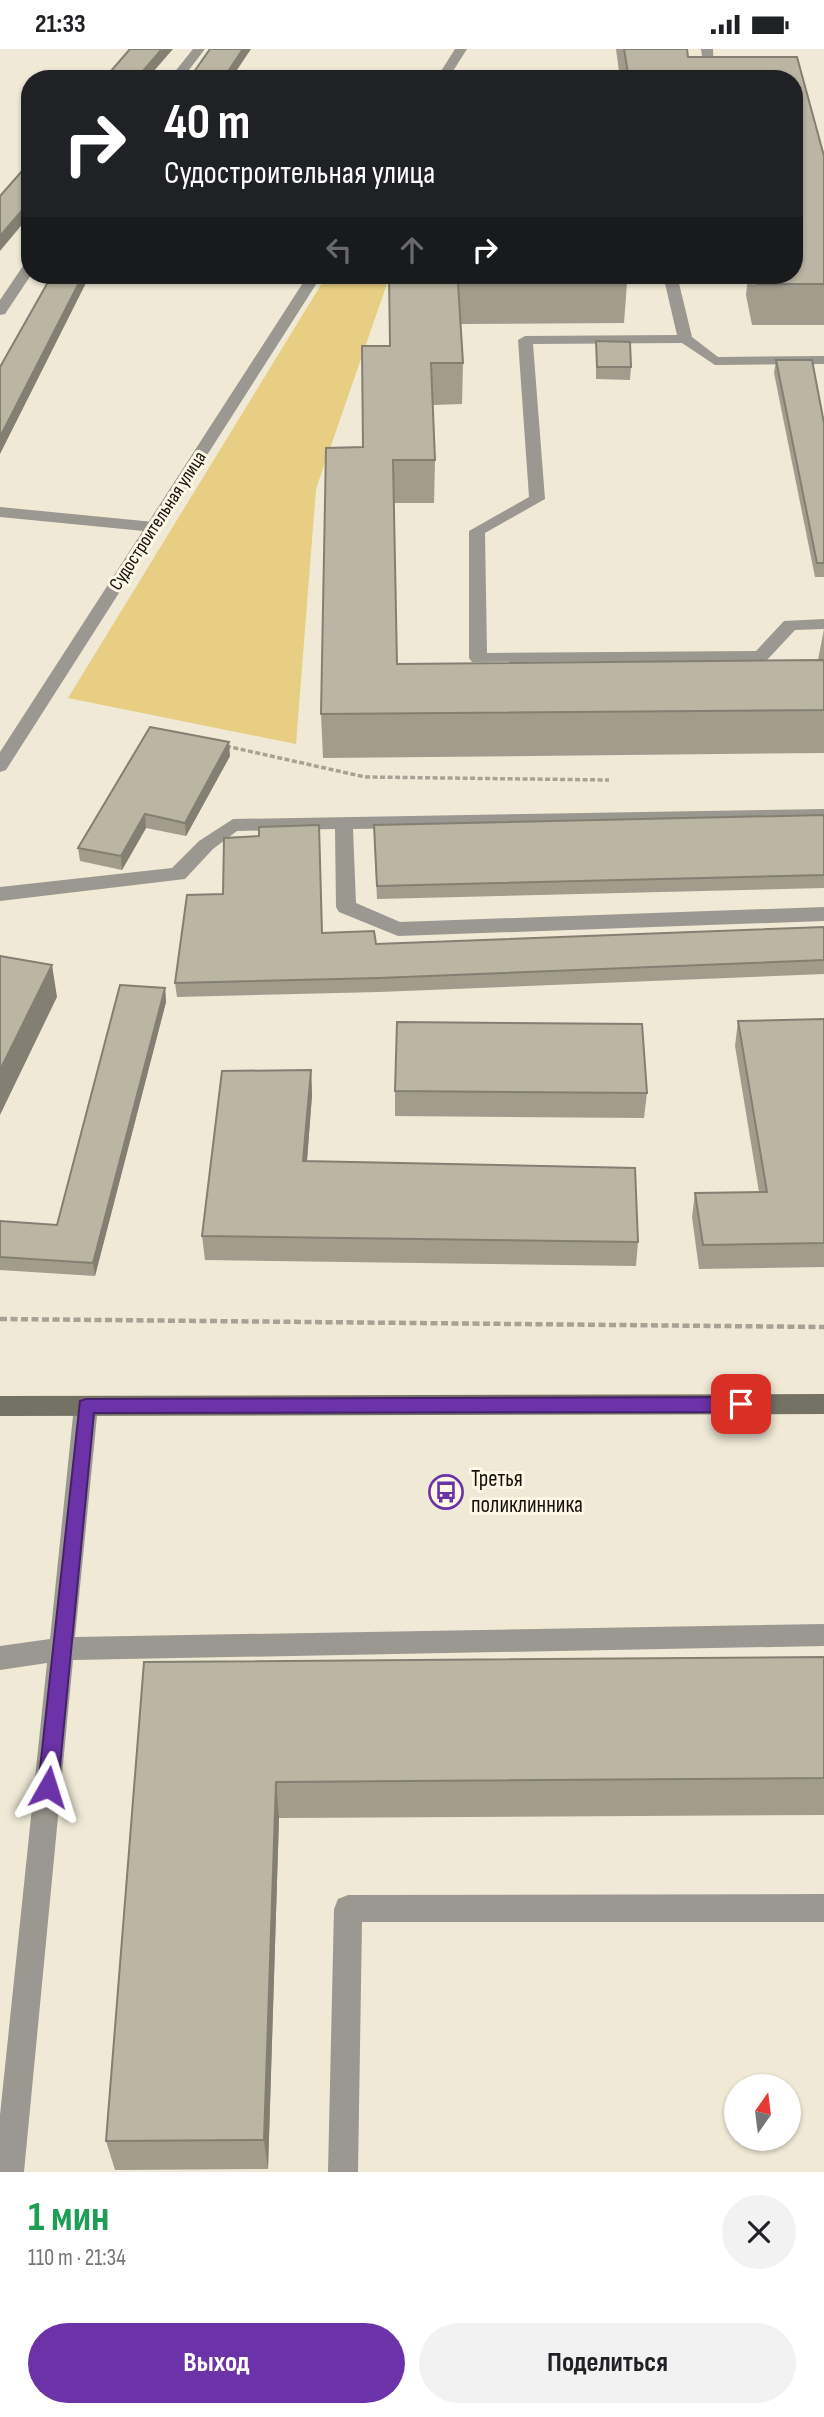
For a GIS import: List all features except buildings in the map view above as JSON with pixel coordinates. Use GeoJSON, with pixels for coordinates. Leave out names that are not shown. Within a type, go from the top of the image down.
{"type":"FeatureCollection","features":[{"type":"Feature","properties":{"kind":"main road"},"geometry":{"type":"LineString","coordinates":[[0,1406],[824,1404]]}},
{"type":"Feature","properties":{"kind":"street"},"geometry":{"type":"LineString","coordinates":[[182,70],[199,49]]}},
{"type":"Feature","properties":{"kind":"street"},"geometry":{"type":"LineString","coordinates":[[448,70],[461,49]]}},
{"type":"Feature","properties":{"kind":"street"},"geometry":{"type":"LineString","coordinates":[[706,49],[710,70]]}},
{"type":"Feature","properties":{"kind":"street"},"geometry":{"type":"LineString","coordinates":[[0,311],[21,280]]}},
{"type":"Feature","properties":{"kind":"street","name":"Судостроительная улица"},"geometry":{"type":"LineString","coordinates":[[0,766],[309,284]]}},
{"type":"Feature","properties":{"kind":"street"},"geometry":{"type":"LineString","coordinates":[[672,284],[685,339]]}},
{"type":"Feature","properties":{"kind":"street"},"geometry":{"type":"LineString","coordinates":[[824,361],[715,361],[685,339],[525,340],[537,499],[477,531],[478,659],[761,656],[790,625],[824,624]]}},
{"type":"Feature","properties":{"kind":"street"},"geometry":{"type":"LineString","coordinates":[[0,512],[154,527]]}},
{"type":"Feature","properties":{"kind":"street"},"geometry":{"type":"LineString","coordinates":[[0,894],[178,874],[206,845],[233,825],[824,815]]}},
{"type":"Feature","properties":{"kind":"street"},"geometry":{"type":"LineString","coordinates":[[344,823],[346,907],[398,929],[824,914]]}},
{"type":"Feature","properties":{"kind":"street"},"geometry":{"type":"LineString","coordinates":[[9,2172],[86,1406]]}},
{"type":"Feature","properties":{"kind":"street"},"geometry":{"type":"LineString","coordinates":[[0,1658],[61,1649],[824,1635]]}},
{"type":"Feature","properties":{"kind":"street"},"geometry":{"type":"LineString","coordinates":[[342,2172],[348,1909],[824,1908]]}},
{"type":"Feature","properties":{"kind":"path"},"geometry":{"type":"LineString","coordinates":[[217,744],[365,777],[615,780]]}},
{"type":"Feature","properties":{"kind":"path"},"geometry":{"type":"LineString","coordinates":[[0,1318],[824,1327]]}},
{"type":"Feature","properties":{"kind":"shaded area"},"geometry":{"type":"Polygon","coordinates":[[[321,284],[387,284],[316,489],[296,744],[68,698],[321,284]]]}},
{"type":"Feature","properties":{"kind":"place","name":"Третья поликлинника"},"geometry":{"type":"Point","coordinates":[446,1492]}},
{"type":"Feature","properties":{"kind":"route"},"geometry":{"type":"LineString","coordinates":[[48,1787],[86,1406],[741,1404]]}}]}
